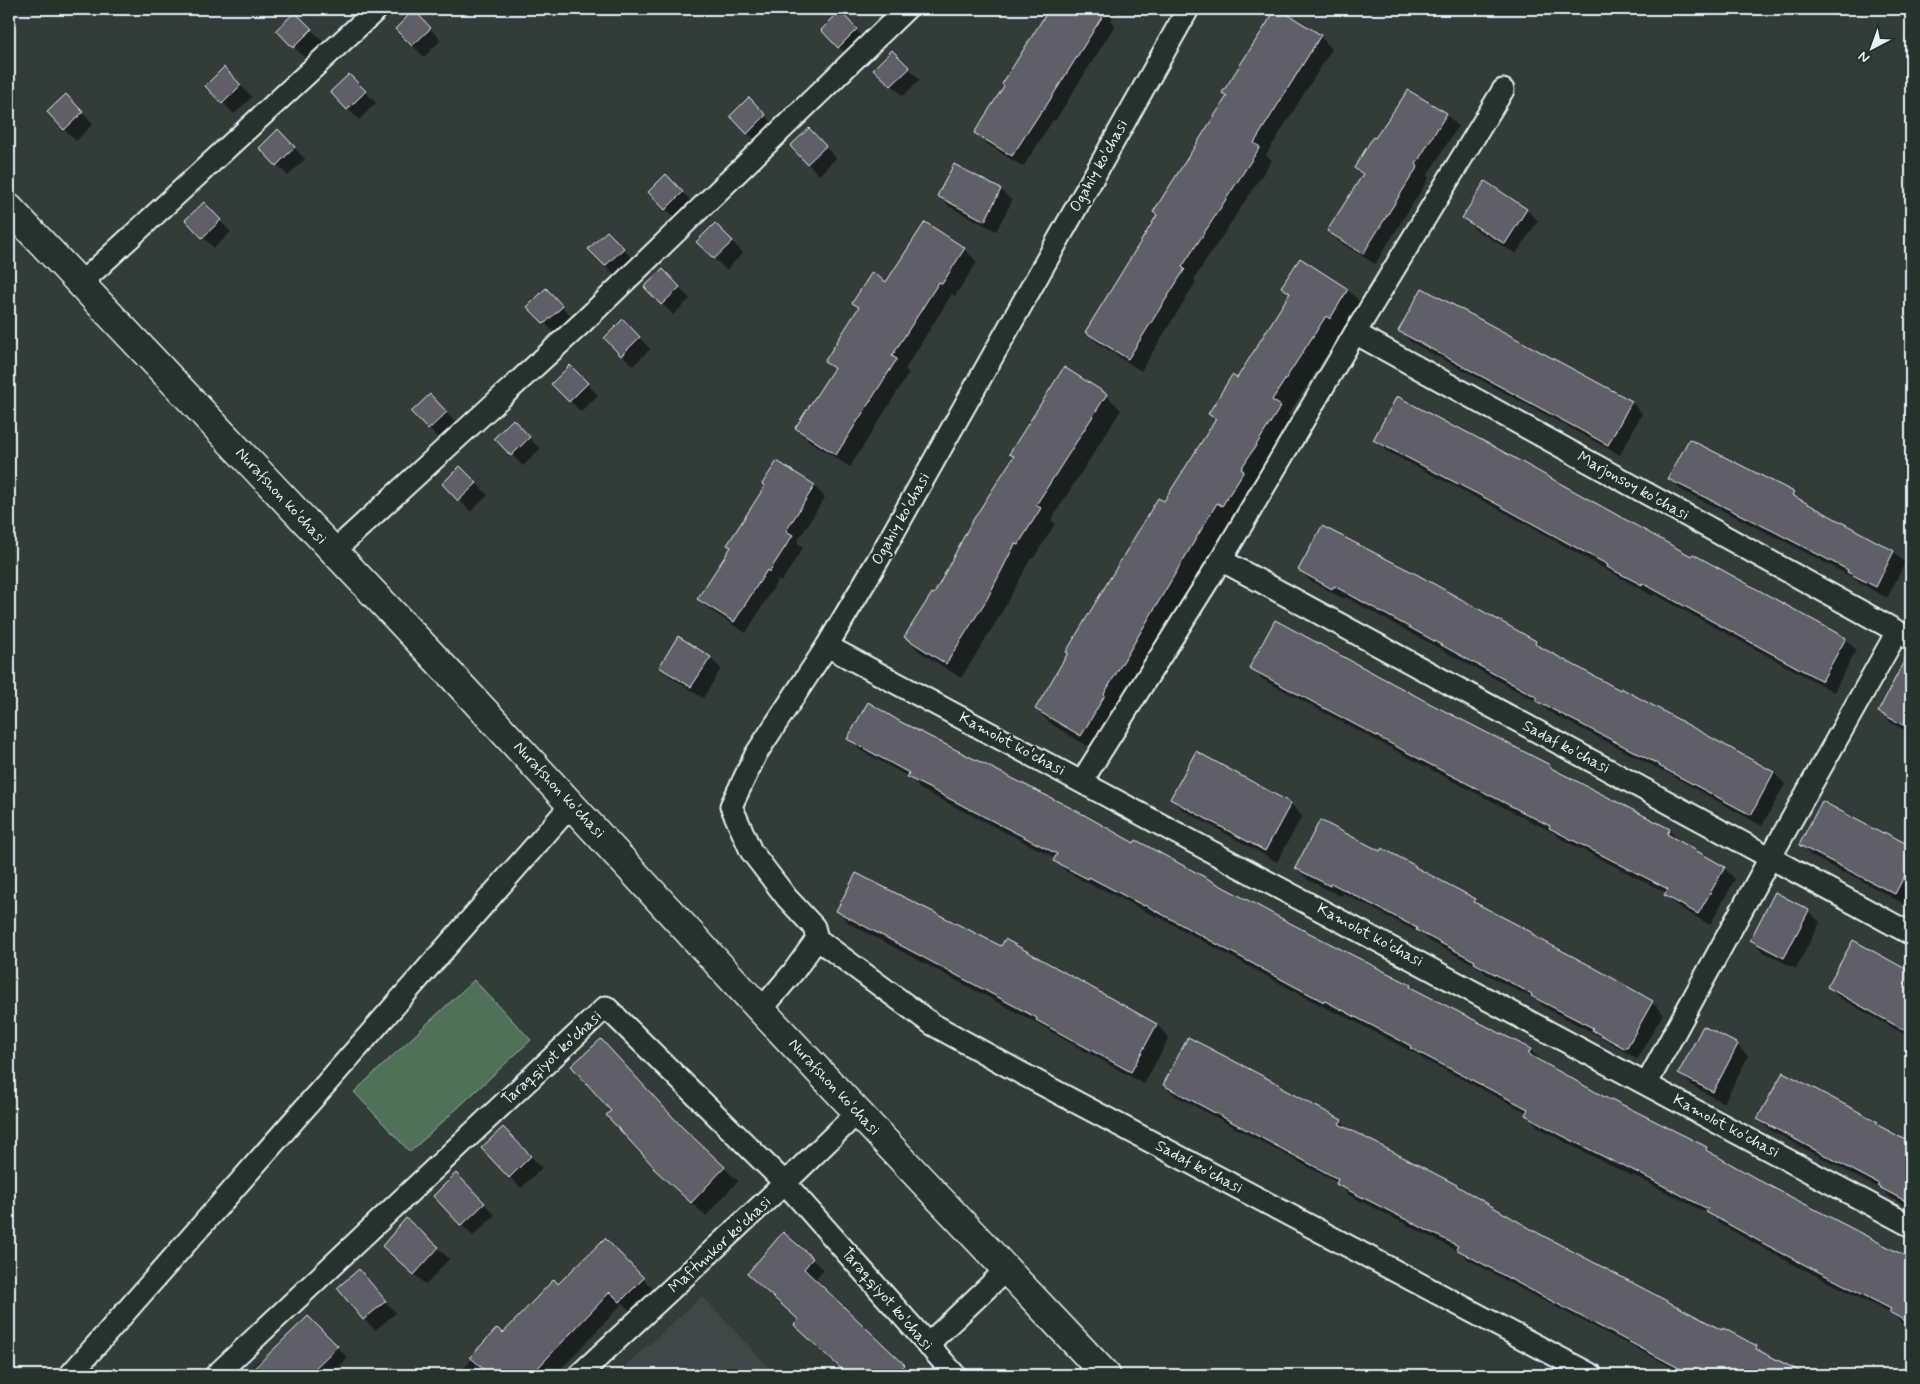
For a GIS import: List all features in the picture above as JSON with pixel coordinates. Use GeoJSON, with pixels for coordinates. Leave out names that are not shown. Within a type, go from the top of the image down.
{"type":"FeatureCollection","features":[{"type":"Feature","properties":{"kind":"street"},"geometry":{"type":"LineString","coordinates":[[80,284],[377,9]]}},
{"type":"Feature","properties":{"kind":"street"},"geometry":{"type":"LineString","coordinates":[[334,551],[583,322],[906,9]]}},
{"type":"Feature","properties":{"kind":"street","name":"Ogahiy ko'chasi"},"geometry":{"type":"LineString","coordinates":[[817,939],[814,927],[787,898],[750,851],[731,806],[756,754],[827,646],[878,560],[1188,9]]}},
{"type":"Feature","properties":{"kind":"street"},"geometry":{"type":"LineString","coordinates":[[1082,781],[1220,560],[1503,90]]}},
{"type":"Feature","properties":{"kind":"street","name":"Nurafshon ko'chasi"},"geometry":{"type":"LineString","coordinates":[[9,208],[572,804],[761,1010],[1106,1375]]}},
{"type":"Feature","properties":{"kind":"street","name":"Marjonsoy ko'chasi"},"geometry":{"type":"LineString","coordinates":[[1356,333],[1904,635]]}},
{"type":"Feature","properties":{"kind":"street","name":"Sadaf ko'chasi"},"geometry":{"type":"LineString","coordinates":[[1220,560],[1911,934]]}},
{"type":"Feature","properties":{"kind":"street"},"geometry":{"type":"LineString","coordinates":[[1647,1084],[1770,858],[1904,635]]}},
{"type":"Feature","properties":{"kind":"street","name":"Kamolot ko'chasi"},"geometry":{"type":"LineString","coordinates":[[827,646],[1911,1226]]}},
{"type":"Feature","properties":{"kind":"street"},"geometry":{"type":"LineString","coordinates":[[70,1375],[572,804]]}},
{"type":"Feature","properties":{"kind":"street"},"geometry":{"type":"LineString","coordinates":[[761,1010],[794,971],[817,939]]}},
{"type":"Feature","properties":{"kind":"street","name":"Sadaf ko'chasi"},"geometry":{"type":"LineString","coordinates":[[817,939],[932,1024],[1019,1072],[1592,1375]]}},
{"type":"Feature","properties":{"kind":"street","name":"Taraqqiyot ko'chasi"},"geometry":{"type":"LineString","coordinates":[[216,1375],[606,1007],[785,1184],[955,1375]]}},
{"type":"Feature","properties":{"kind":"street","name":"Maftunkor ko'chasi"},"geometry":{"type":"LineString","coordinates":[[580,1375],[785,1184],[858,1112]]}},
{"type":"Feature","properties":{"kind":"street"},"geometry":{"type":"LineString","coordinates":[[927,1345],[1007,1269]]}},
{"type":"Feature","properties":{"kind":"shaded area"},"geometry":{"type":"Polygon","coordinates":[[[702,1296],[776,1375],[615,1375],[702,1296]]]}},
{"type":"Feature","properties":{"kind":"green space"},"geometry":{"type":"Polygon","coordinates":[[[474,980],[531,1040],[410,1152],[354,1092],[474,980]]]}},
{"type":"Feature","properties":{"kind":"building"},"geometry":{"type":"Polygon","coordinates":[[[1049,9],[1107,9],[1043,111],[1012,156],[974,133],[1049,9]]]}},
{"type":"Feature","properties":{"kind":"building"},"geometry":{"type":"Polygon","coordinates":[[[1276,9],[1279,9],[1321,35],[1254,143],[1260,147],[1182,267],[1185,269],[1128,359],[1085,332],[1157,215],[1153,212],[1227,96],[1222,93],[1276,9]]]}},
{"type":"Feature","properties":{"kind":"building"},"geometry":{"type":"Polygon","coordinates":[[[414,10],[431,28],[412,46],[395,29],[414,10]]]}},
{"type":"Feature","properties":{"kind":"building"},"geometry":{"type":"Polygon","coordinates":[[[840,11],[857,29],[838,48],[821,30],[840,11]]]}},
{"type":"Feature","properties":{"kind":"building"},"geometry":{"type":"Polygon","coordinates":[[[295,12],[312,29],[293,48],[276,30],[295,12]]]}},
{"type":"Feature","properties":{"kind":"building"},"geometry":{"type":"Polygon","coordinates":[[[892,50],[910,68],[891,86],[873,69],[892,50]]]}},
{"type":"Feature","properties":{"kind":"building"},"geometry":{"type":"Polygon","coordinates":[[[224,67],[241,85],[222,104],[205,86],[224,67]]]}},
{"type":"Feature","properties":{"kind":"building"},"geometry":{"type":"Polygon","coordinates":[[[349,74],[366,91],[347,110],[330,92],[349,74]]]}},
{"type":"Feature","properties":{"kind":"building"},"geometry":{"type":"Polygon","coordinates":[[[1408,90],[1447,113],[1416,164],[1418,166],[1363,254],[1327,231],[1363,174],[1354,168],[1373,137],[1375,138],[1408,90]]]}},
{"type":"Feature","properties":{"kind":"building"},"geometry":{"type":"Polygon","coordinates":[[[66,94],[83,112],[64,130],[47,112],[66,94]]]}},
{"type":"Feature","properties":{"kind":"building"},"geometry":{"type":"Polygon","coordinates":[[[749,97],[766,115],[747,134],[730,116],[749,97]]]}},
{"type":"Feature","properties":{"kind":"building"},"geometry":{"type":"Polygon","coordinates":[[[809,128],[826,146],[807,164],[790,146],[809,128]]]}},
{"type":"Feature","properties":{"kind":"building"},"geometry":{"type":"Polygon","coordinates":[[[278,129],[295,147],[276,166],[259,148],[278,129]]]}},
{"type":"Feature","properties":{"kind":"building"},"geometry":{"type":"Polygon","coordinates":[[[954,164],[1001,189],[985,221],[937,196],[954,164]]]}},
{"type":"Feature","properties":{"kind":"building"},"geometry":{"type":"Polygon","coordinates":[[[666,174],[683,192],[665,210],[648,192],[666,174]]]}},
{"type":"Feature","properties":{"kind":"building"},"geometry":{"type":"Polygon","coordinates":[[[1485,181],[1527,209],[1505,244],[1462,218],[1485,181]]]}},
{"type":"Feature","properties":{"kind":"building"},"geometry":{"type":"Polygon","coordinates":[[[204,202],[221,220],[202,238],[185,220],[204,202]]]}},
{"type":"Feature","properties":{"kind":"building"},"geometry":{"type":"Polygon","coordinates":[[[925,222],[965,248],[942,284],[939,282],[892,356],[897,359],[836,455],[795,428],[834,368],[824,362],[859,307],[852,303],[872,272],[886,282],[925,222]]]}},
{"type":"Feature","properties":{"kind":"building"},"geometry":{"type":"Polygon","coordinates":[[[715,223],[733,241],[714,259],[696,242],[715,223]]]}},
{"type":"Feature","properties":{"kind":"building"},"geometry":{"type":"Polygon","coordinates":[[[607,231],[624,248],[605,266],[588,249],[607,231]]]}},
{"type":"Feature","properties":{"kind":"building"},"geometry":{"type":"Polygon","coordinates":[[[1300,258],[1348,289],[1330,319],[1326,316],[1272,400],[1281,406],[1241,469],[1244,471],[1222,506],[1217,503],[1081,736],[1035,709],[1068,653],[1066,652],[1158,498],[1164,501],[1216,419],[1208,414],[1232,375],[1237,378],[1290,293],[1281,287],[1300,258]]]}},
{"type":"Feature","properties":{"kind":"building"},"geometry":{"type":"Polygon","coordinates":[[[663,269],[680,287],[661,305],[644,287],[663,269]]]}},
{"type":"Feature","properties":{"kind":"building"},"geometry":{"type":"Polygon","coordinates":[[[546,288],[563,306],[544,324],[527,307],[546,288]]]}},
{"type":"Feature","properties":{"kind":"building"},"geometry":{"type":"Polygon","coordinates":[[[1422,288],[1632,401],[1608,445],[1398,331],[1422,288]]]}},
{"type":"Feature","properties":{"kind":"building"},"geometry":{"type":"Polygon","coordinates":[[[623,319],[640,337],[621,356],[604,338],[623,319]]]}},
{"type":"Feature","properties":{"kind":"building"},"geometry":{"type":"Polygon","coordinates":[[[570,365],[588,383],[569,402],[551,384],[570,365]]]}},
{"type":"Feature","properties":{"kind":"building"},"geometry":{"type":"Polygon","coordinates":[[[1064,367],[1107,394],[1036,505],[1041,508],[1018,545],[1015,544],[987,599],[946,664],[904,637],[932,593],[934,594],[971,523],[1014,456],[1009,454],[1064,367]]]}},
{"type":"Feature","properties":{"kind":"building"},"geometry":{"type":"Polygon","coordinates":[[[430,394],[447,412],[428,430],[411,412],[430,394]]]}},
{"type":"Feature","properties":{"kind":"building"},"geometry":{"type":"Polygon","coordinates":[[[1397,396],[1846,638],[1822,681],[1642,583],[1642,585],[1607,567],[1608,565],[1493,502],[1373,440],[1397,396]]]}},
{"type":"Feature","properties":{"kind":"building"},"geometry":{"type":"Polygon","coordinates":[[[513,419],[530,437],[511,456],[494,438],[513,419]]]}},
{"type":"Feature","properties":{"kind":"building"},"geometry":{"type":"Polygon","coordinates":[[[1689,439],[1794,492],[1792,495],[1894,551],[1876,587],[1847,572],[1848,570],[1773,531],[1668,479],[1689,439]]]}},
{"type":"Feature","properties":{"kind":"building"},"geometry":{"type":"Polygon","coordinates":[[[777,461],[815,485],[786,531],[793,535],[769,572],[767,570],[734,622],[697,599],[731,547],[727,545],[765,486],[762,484],[777,461]]]}},
{"type":"Feature","properties":{"kind":"building"},"geometry":{"type":"Polygon","coordinates":[[[460,466],[477,483],[458,501],[442,484],[460,466]]]}},
{"type":"Feature","properties":{"kind":"building"},"geometry":{"type":"Polygon","coordinates":[[[1322,526],[1418,575],[1536,641],[1535,644],[1620,690],[1621,688],[1774,772],[1751,815],[1660,765],[1536,701],[1538,698],[1334,586],[1332,589],[1298,570],[1322,526]]]}},
{"type":"Feature","properties":{"kind":"building"},"geometry":{"type":"Polygon","coordinates":[[[1275,620],[1429,703],[1550,765],[1549,767],[1670,829],[1667,834],[1725,867],[1698,914],[1664,895],[1668,889],[1549,828],[1550,826],[1249,668],[1275,620]]]}},
{"type":"Feature","properties":{"kind":"building"},"geometry":{"type":"Polygon","coordinates":[[[678,636],[711,657],[691,687],[659,667],[678,636]]]}},
{"type":"Feature","properties":{"kind":"building"},"geometry":{"type":"Polygon","coordinates":[[[1909,651],[1911,651],[1911,729],[1878,712],[1909,651]]]}},
{"type":"Feature","properties":{"kind":"building"},"geometry":{"type":"Polygon","coordinates":[[[868,702],[901,722],[1079,812],[1134,843],[1136,840],[1290,923],[1411,985],[1410,987],[1531,1049],[1528,1054],[1610,1100],[1707,1147],[1706,1150],[1766,1184],[1911,1259],[1911,1324],[1889,1312],[1891,1309],[1706,1212],[1708,1209],[1525,1115],[1528,1109],[1410,1048],[1411,1046],[1290,984],[1145,905],[1053,861],[1057,854],[907,777],[909,773],[847,739],[868,702]]]}},
{"type":"Feature","properties":{"kind":"building"},"geometry":{"type":"Polygon","coordinates":[[[1196,751],[1291,803],[1265,851],[1170,799],[1196,751]]]}},
{"type":"Feature","properties":{"kind":"building"},"geometry":{"type":"Polygon","coordinates":[[[1822,801],[1883,834],[1884,832],[1911,846],[1911,863],[1895,894],[1799,845],[1822,801]]]}},
{"type":"Feature","properties":{"kind":"building"},"geometry":{"type":"Polygon","coordinates":[[[1320,820],[1380,851],[1382,848],[1416,866],[1476,899],[1474,902],[1653,1001],[1626,1049],[1592,1030],[1593,1028],[1531,996],[1532,994],[1474,963],[1475,961],[1416,930],[1417,928],[1331,883],[1330,886],[1295,868],[1320,820]]]}},
{"type":"Feature","properties":{"kind":"building"},"geometry":{"type":"Polygon","coordinates":[[[856,873],[1001,946],[1005,939],[1157,1024],[1131,1072],[1036,1020],[1037,1018],[836,911],[856,873]]]}},
{"type":"Feature","properties":{"kind":"building"},"geometry":{"type":"Polygon","coordinates":[[[1775,892],[1809,910],[1784,958],[1750,940],[1775,892]]]}},
{"type":"Feature","properties":{"kind":"building"},"geometry":{"type":"Polygon","coordinates":[[[1853,940],[1911,972],[1911,1034],[1827,987],[1853,940]]]}},
{"type":"Feature","properties":{"kind":"building"},"geometry":{"type":"Polygon","coordinates":[[[1703,1026],[1738,1044],[1713,1092],[1678,1074],[1703,1026]]]}},
{"type":"Feature","properties":{"kind":"building"},"geometry":{"type":"Polygon","coordinates":[[[1188,1037],[1282,1086],[1281,1088],[1342,1120],[1339,1124],[1457,1185],[1538,1233],[1722,1330],[1723,1328],[1757,1346],[1756,1349],[1807,1375],[1692,1375],[1510,1279],[1456,1249],[1458,1246],[1336,1184],[1338,1179],[1163,1085],[1188,1037]]]}},
{"type":"Feature","properties":{"kind":"building"},"geometry":{"type":"Polygon","coordinates":[[[601,1039],[682,1127],[725,1167],[691,1203],[653,1168],[606,1115],[611,1111],[571,1066],[601,1039]]]}},
{"type":"Feature","properties":{"kind":"building"},"geometry":{"type":"Polygon","coordinates":[[[1783,1072],[1878,1122],[1876,1124],[1911,1143],[1911,1204],[1877,1186],[1879,1184],[1757,1119],[1783,1072]]]}},
{"type":"Feature","properties":{"kind":"building"},"geometry":{"type":"Polygon","coordinates":[[[503,1127],[531,1156],[509,1178],[481,1148],[503,1127]]]}},
{"type":"Feature","properties":{"kind":"building"},"geometry":{"type":"Polygon","coordinates":[[[456,1173],[485,1203],[461,1226],[433,1196],[456,1173]]]}},
{"type":"Feature","properties":{"kind":"building"},"geometry":{"type":"Polygon","coordinates":[[[406,1218],[439,1247],[414,1275],[382,1246],[406,1218]]]}},
{"type":"Feature","properties":{"kind":"building"},"geometry":{"type":"Polygon","coordinates":[[[783,1232],[813,1258],[804,1269],[905,1365],[896,1375],[848,1375],[794,1325],[799,1320],[747,1274],[783,1232]]]}},
{"type":"Feature","properties":{"kind":"building"},"geometry":{"type":"Polygon","coordinates":[[[605,1238],[644,1278],[620,1302],[610,1292],[531,1375],[490,1375],[470,1357],[497,1328],[503,1333],[554,1279],[558,1284],[605,1238]]]}},
{"type":"Feature","properties":{"kind":"building"},"geometry":{"type":"Polygon","coordinates":[[[359,1269],[386,1301],[363,1320],[337,1288],[359,1269]]]}},
{"type":"Feature","properties":{"kind":"building"},"geometry":{"type":"Polygon","coordinates":[[[308,1316],[338,1346],[308,1375],[247,1375],[308,1316]]]}}]}
